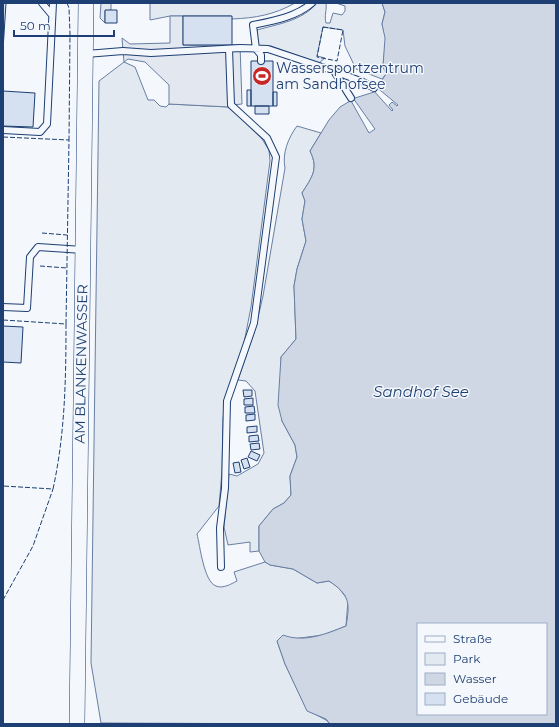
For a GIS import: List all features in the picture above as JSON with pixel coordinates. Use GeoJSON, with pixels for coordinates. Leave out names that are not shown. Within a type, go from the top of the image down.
{"type":"FeatureCollection","features":[{"type":"Feature","properties":{"kind":"street","name":"AM BLANKENWASSER"},"geometry":{"type":"LineString","coordinates":[[77,724],[86,3]]}},
{"type":"Feature","properties":{"kind":"lane"},"geometry":{"type":"LineString","coordinates":[[42,3],[52,15]]}},
{"type":"Feature","properties":{"kind":"lane"},"geometry":{"type":"LineString","coordinates":[[3,130],[40,132],[47,124],[53,3]]}},
{"type":"Feature","properties":{"kind":"lane"},"geometry":{"type":"LineString","coordinates":[[261,61],[261,55],[256,49],[253,25],[282,19],[306,8],[312,3]]}},
{"type":"Feature","properties":{"kind":"lane"},"geometry":{"type":"LineString","coordinates":[[221,567],[220,528],[226,488],[227,401],[254,323],[276,157],[267,138],[232,105],[229,48]]}},
{"type":"Feature","properties":{"kind":"lane"},"geometry":{"type":"LineString","coordinates":[[86,54],[229,48],[268,49],[334,70],[374,88]]}},
{"type":"Feature","properties":{"kind":"lane"},"geometry":{"type":"LineString","coordinates":[[334,70],[351,98]]}},
{"type":"Feature","properties":{"kind":"lane"},"geometry":{"type":"LineString","coordinates":[[3,307],[27,308],[30,257],[38,247],[83,250]]}},
{"type":"Feature","properties":{"kind":"green space"},"geometry":{"type":"Polygon","coordinates":[[[101,3],[111,3],[111,10],[105,11],[105,23],[100,18],[101,3]]]}},
{"type":"Feature","properties":{"kind":"green space"},"geometry":{"type":"Polygon","coordinates":[[[150,3],[295,3],[272,13],[249,18],[232,19],[231,16],[170,16],[150,20],[150,3]]]}},
{"type":"Feature","properties":{"kind":"green space"},"geometry":{"type":"Polygon","coordinates":[[[317,3],[326,3],[325,20],[326,23],[330,23],[333,13],[342,15],[345,11],[345,6],[336,3],[382,3],[385,12],[382,24],[386,38],[383,66],[386,74],[382,79],[356,69],[345,46],[343,30],[323,27],[317,56],[325,58],[319,63],[271,46],[258,46],[257,30],[297,18],[317,3]]]}},
{"type":"Feature","properties":{"kind":"green space"},"geometry":{"type":"Polygon","coordinates":[[[124,62],[135,67],[148,100],[154,100],[160,106],[166,107],[169,104],[229,107],[262,139],[269,150],[270,161],[251,307],[243,348],[227,393],[223,418],[222,471],[219,506],[197,534],[201,555],[208,578],[216,586],[224,587],[237,581],[234,572],[265,562],[270,565],[293,569],[317,583],[329,581],[338,587],[348,600],[346,626],[323,635],[277,641],[285,664],[307,710],[326,720],[330,724],[101,723],[91,663],[99,81],[124,62]]]}},
{"type":"Feature","properties":{"kind":"green space"},"geometry":{"type":"Polygon","coordinates":[[[297,126],[321,133],[310,151],[313,157],[314,168],[313,173],[302,193],[305,201],[302,219],[306,241],[297,269],[294,286],[296,339],[281,357],[282,421],[295,445],[297,457],[290,476],[291,495],[284,503],[273,509],[259,526],[259,551],[250,552],[250,542],[228,545],[224,527],[229,474],[237,476],[258,464],[264,453],[255,391],[246,381],[238,380],[255,330],[263,296],[285,168],[285,152],[288,141],[297,126]]]}},
{"type":"Feature","properties":{"kind":"shaded area"},"geometry":{"type":"Polygon","coordinates":[[[170,16],[183,16],[183,45],[240,45],[242,104],[232,105],[229,107],[169,104],[169,85],[145,62],[128,59],[124,62],[122,38],[130,44],[170,43],[170,16]]]}},
{"type":"Feature","properties":{"kind":"water","name":"Sandhof See"},"geometry":{"type":"Polygon","coordinates":[[[382,3],[556,3],[556,724],[330,724],[326,719],[307,711],[285,664],[277,641],[283,635],[307,638],[346,626],[348,605],[345,595],[329,581],[317,583],[293,569],[270,565],[265,562],[259,551],[259,526],[273,509],[284,503],[291,495],[290,476],[297,457],[295,445],[282,421],[278,405],[281,357],[296,339],[294,286],[297,269],[306,241],[302,219],[305,201],[302,193],[313,173],[314,168],[313,157],[310,151],[329,120],[340,107],[355,98],[374,92],[386,74],[383,66],[385,38],[382,24],[385,12],[382,3]]]}},
{"type":"Feature","properties":{"kind":"pier"},"geometry":{"type":"Polygon","coordinates":[[[375,86],[398,105],[397,106],[392,102],[389,105],[393,110],[392,111],[373,90],[375,86]]]}},
{"type":"Feature","properties":{"kind":"pier"},"geometry":{"type":"Polygon","coordinates":[[[353,98],[375,129],[369,133],[350,99],[353,98]]]}},
{"type":"Feature","properties":{"kind":"building"},"geometry":{"type":"Polygon","coordinates":[[[3,3],[6,3],[3,50],[3,3]]]}},
{"type":"Feature","properties":{"kind":"building"},"geometry":{"type":"Polygon","coordinates":[[[105,10],[117,10],[117,23],[105,23],[105,10]]]}},
{"type":"Feature","properties":{"kind":"building"},"geometry":{"type":"Polygon","coordinates":[[[183,16],[232,16],[232,45],[183,45],[183,16]]]}},
{"type":"Feature","properties":{"kind":"building","name":"Wassersportzentrum am Sandhofsee"},"geometry":{"type":"Polygon","coordinates":[[[251,61],[273,61],[273,106],[251,106],[251,61]]]}},
{"type":"Feature","properties":{"kind":"building"},"geometry":{"type":"Polygon","coordinates":[[[247,90],[251,90],[251,106],[247,106],[247,90]]]}},
{"type":"Feature","properties":{"kind":"building"},"geometry":{"type":"Polygon","coordinates":[[[3,91],[35,93],[33,127],[3,126],[3,91]]]}},
{"type":"Feature","properties":{"kind":"building"},"geometry":{"type":"Polygon","coordinates":[[[273,92],[277,92],[277,106],[273,106],[273,92]]]}},
{"type":"Feature","properties":{"kind":"building"},"geometry":{"type":"Polygon","coordinates":[[[255,106],[269,106],[269,114],[255,114],[255,106]]]}},
{"type":"Feature","properties":{"kind":"building"},"geometry":{"type":"Polygon","coordinates":[[[3,326],[23,327],[21,363],[3,362],[3,326]]]}},
{"type":"Feature","properties":{"kind":"building"},"geometry":{"type":"Polygon","coordinates":[[[243,390],[252,390],[252,396],[244,397],[243,390]]]}},
{"type":"Feature","properties":{"kind":"building"},"geometry":{"type":"Polygon","coordinates":[[[253,398],[253,405],[244,405],[244,399],[253,398]]]}},
{"type":"Feature","properties":{"kind":"building"},"geometry":{"type":"Polygon","coordinates":[[[254,406],[255,413],[245,413],[245,407],[254,406]]]}},
{"type":"Feature","properties":{"kind":"building"},"geometry":{"type":"Polygon","coordinates":[[[255,414],[255,420],[246,421],[246,415],[255,414]]]}},
{"type":"Feature","properties":{"kind":"building"},"geometry":{"type":"Polygon","coordinates":[[[257,426],[257,432],[247,433],[247,427],[257,426]]]}},
{"type":"Feature","properties":{"kind":"building"},"geometry":{"type":"Polygon","coordinates":[[[258,435],[259,441],[249,442],[249,436],[258,435]]]}},
{"type":"Feature","properties":{"kind":"building"},"geometry":{"type":"Polygon","coordinates":[[[259,443],[260,449],[251,450],[250,444],[259,443]]]}},
{"type":"Feature","properties":{"kind":"building"},"geometry":{"type":"Polygon","coordinates":[[[251,451],[260,455],[257,461],[248,457],[251,451]]]}},
{"type":"Feature","properties":{"kind":"building"},"geometry":{"type":"Polygon","coordinates":[[[247,458],[250,467],[244,469],[241,460],[247,458]]]}},
{"type":"Feature","properties":{"kind":"building"},"geometry":{"type":"Polygon","coordinates":[[[239,462],[241,472],[235,473],[233,463],[239,462]]]}},
{"type":"Feature","properties":{"kind":"fence"},"geometry":{"type":"LineString","coordinates":[[67,3],[69,8],[70,33],[69,140]]}},
{"type":"Feature","properties":{"kind":"fence"},"geometry":{"type":"LineString","coordinates":[[323,27],[343,30],[337,61],[317,57],[323,27]]}},
{"type":"Feature","properties":{"kind":"fence"},"geometry":{"type":"LineString","coordinates":[[3,137],[69,140],[66,324]]}},
{"type":"Feature","properties":{"kind":"fence"},"geometry":{"type":"LineString","coordinates":[[42,233],[67,235]]}},
{"type":"Feature","properties":{"kind":"fence"},"geometry":{"type":"LineString","coordinates":[[40,266],[67,268]]}},
{"type":"Feature","properties":{"kind":"fence"},"geometry":{"type":"LineString","coordinates":[[3,320],[66,324],[65,386],[62,427],[53,489],[3,486]]}},
{"type":"Feature","properties":{"kind":"fence"},"geometry":{"type":"LineString","coordinates":[[3,600],[33,546],[53,489]]}},
{"type":"Feature","properties":{"kind":"place","name":"Wassersportzentrum am Sandhofsee"},"geometry":{"type":"Point","coordinates":[262,76]}}]}
